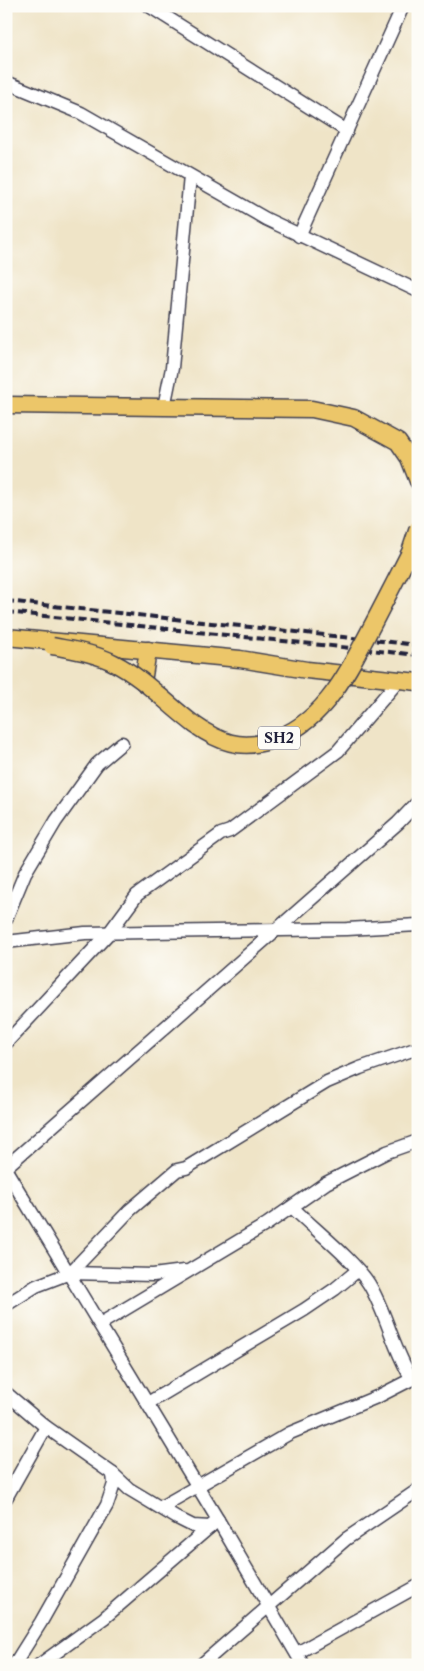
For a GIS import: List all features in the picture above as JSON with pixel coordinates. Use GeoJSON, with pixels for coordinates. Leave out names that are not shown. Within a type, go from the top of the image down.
{"type":"FeatureCollection","features":[{"type":"Feature","properties":{"kind":"main road"},"geometry":{"type":"LineString","coordinates":[[6,405],[312,409],[354,418],[398,442],[408,458],[418,481]]}},
{"type":"Feature","properties":{"kind":"main road","name":"SH2"},"geometry":{"type":"LineString","coordinates":[[6,638],[87,653],[114,663],[143,682],[196,726],[222,741],[240,746],[258,745],[286,736],[306,723],[335,692],[410,552],[418,528]]}},
{"type":"Feature","properties":{"kind":"main road"},"geometry":{"type":"LineString","coordinates":[[6,638],[148,650],[418,682]]}},
{"type":"Feature","properties":{"kind":"main road"},"geometry":{"type":"LineString","coordinates":[[143,682],[148,650]]}},
{"type":"Feature","properties":{"kind":"street"},"geometry":{"type":"LineString","coordinates":[[149,6],[348,131]]}},
{"type":"Feature","properties":{"kind":"street"},"geometry":{"type":"LineString","coordinates":[[299,236],[403,6]]}},
{"type":"Feature","properties":{"kind":"street"},"geometry":{"type":"LineString","coordinates":[[6,82],[81,113],[266,219],[418,291]]}},
{"type":"Feature","properties":{"kind":"street"},"geometry":{"type":"LineString","coordinates":[[164,407],[172,368],[190,176]]}},
{"type":"Feature","properties":{"kind":"street"},"geometry":{"type":"LineString","coordinates":[[6,1043],[110,932],[137,895],[221,834],[230,831],[338,751],[399,680]]}},
{"type":"Feature","properties":{"kind":"street"},"geometry":{"type":"LineString","coordinates":[[6,918],[25,873],[56,821],[97,764],[122,743]]}},
{"type":"Feature","properties":{"kind":"street"},"geometry":{"type":"LineString","coordinates":[[418,802],[398,823],[6,1169],[198,1486],[214,1523],[269,1606],[300,1659],[418,1586]]}},
{"type":"Feature","properties":{"kind":"street"},"geometry":{"type":"LineString","coordinates":[[6,942],[110,932],[277,930],[418,925]]}},
{"type":"Feature","properties":{"kind":"street"},"geometry":{"type":"LineString","coordinates":[[70,1273],[130,1210],[177,1170],[186,1168],[327,1082],[360,1068],[418,1048]]}},
{"type":"Feature","properties":{"kind":"street"},"geometry":{"type":"LineString","coordinates":[[100,1324],[293,1208],[326,1183],[348,1170],[387,1152],[418,1141]]}},
{"type":"Feature","properties":{"kind":"street"},"geometry":{"type":"LineString","coordinates":[[161,1507],[290,1433],[379,1396],[415,1377],[400,1359],[369,1284],[358,1270],[293,1208]]}},
{"type":"Feature","properties":{"kind":"street"},"geometry":{"type":"LineString","coordinates":[[6,1304],[36,1286],[70,1273],[153,1275],[189,1270]]}},
{"type":"Feature","properties":{"kind":"street"},"geometry":{"type":"LineString","coordinates":[[148,1403],[304,1310],[335,1289],[358,1270]]}},
{"type":"Feature","properties":{"kind":"street"},"geometry":{"type":"LineString","coordinates":[[6,1393],[46,1427],[113,1474],[129,1489],[161,1507],[179,1520],[193,1526],[214,1523]]}},
{"type":"Feature","properties":{"kind":"street"},"geometry":{"type":"LineString","coordinates":[[6,1498],[46,1427]]}},
{"type":"Feature","properties":{"kind":"street"},"geometry":{"type":"LineString","coordinates":[[14,1665],[99,1520],[111,1496],[114,1484],[113,1474]]}},
{"type":"Feature","properties":{"kind":"street"},"geometry":{"type":"LineString","coordinates":[[200,1665],[346,1539],[418,1490]]}},
{"type":"Feature","properties":{"kind":"street"},"geometry":{"type":"LineString","coordinates":[[39,1665],[104,1618],[214,1523]]}},
{"type":"Feature","properties":{"kind":"railway"},"geometry":{"type":"LineString","coordinates":[[6,601],[418,645]]}},
{"type":"Feature","properties":{"kind":"railway"},"geometry":{"type":"LineString","coordinates":[[6,612],[418,655]]}}]}
